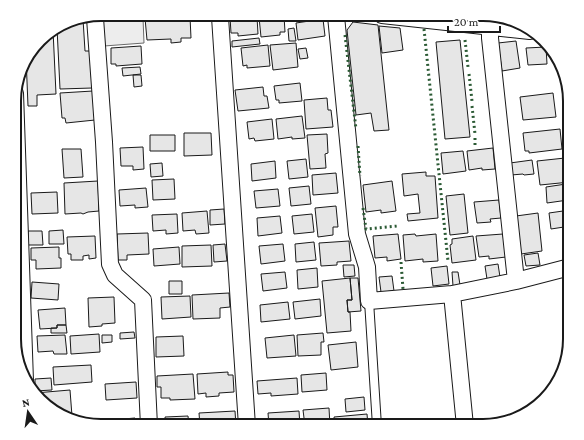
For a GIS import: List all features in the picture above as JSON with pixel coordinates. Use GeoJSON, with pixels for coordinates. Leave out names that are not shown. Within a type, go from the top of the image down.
{"type":"FeatureCollection","features":[{"type":"Feature","properties":{"kind":"street"},"geometry":{"type":"LineString","coordinates":[[95,21],[110,264],[115,275],[143,300],[149,419]]}},
{"type":"Feature","properties":{"kind":"street"},"geometry":{"type":"LineString","coordinates":[[220,21],[247,419]]}},
{"type":"Feature","properties":{"kind":"street"},"geometry":{"type":"LineString","coordinates":[[336,21],[356,226],[367,267],[369,301],[452,294],[516,281],[563,269]]}},
{"type":"Feature","properties":{"kind":"street"},"geometry":{"type":"LineString","coordinates":[[440,21],[519,30]]}},
{"type":"Feature","properties":{"kind":"street"},"geometry":{"type":"LineString","coordinates":[[490,27],[516,281]]}},
{"type":"Feature","properties":{"kind":"street"},"geometry":{"type":"LineString","coordinates":[[21,266],[24,361]]}},
{"type":"Feature","properties":{"kind":"street"},"geometry":{"type":"LineString","coordinates":[[452,294],[464,419]]}},
{"type":"Feature","properties":{"kind":"lane"},"geometry":{"type":"LineString","coordinates":[[369,301],[377,419]]}},
{"type":"Feature","properties":{"kind":"shaded area"},"geometry":{"type":"Polygon","coordinates":[[[102,21],[143,21],[144,43],[104,46],[102,21]]]}},
{"type":"Feature","properties":{"kind":"building"},"geometry":{"type":"Polygon","coordinates":[[[145,21],[190,21],[191,38],[181,38],[181,42],[171,43],[171,39],[147,40],[145,21]]]}},
{"type":"Feature","properties":{"kind":"building"},"geometry":{"type":"Polygon","coordinates":[[[230,21],[257,21],[258,34],[238,36],[238,33],[231,33],[230,21]]]}},
{"type":"Feature","properties":{"kind":"building"},"geometry":{"type":"Polygon","coordinates":[[[259,21],[284,21],[285,32],[280,32],[280,35],[261,37],[259,21]]]}},
{"type":"Feature","properties":{"kind":"building"},"geometry":{"type":"Polygon","coordinates":[[[323,21],[325,36],[298,40],[296,23],[323,21]]]}},
{"type":"Feature","properties":{"kind":"building"},"geometry":{"type":"Polygon","coordinates":[[[353,22],[378,25],[389,130],[374,131],[371,113],[356,115],[347,30],[353,22]]]}},
{"type":"Feature","properties":{"kind":"building"},"geometry":{"type":"Polygon","coordinates":[[[83,23],[85,51],[90,51],[92,88],[60,89],[57,33],[70,27],[83,23]]]}},
{"type":"Feature","properties":{"kind":"building"},"geometry":{"type":"Polygon","coordinates":[[[379,26],[400,28],[403,50],[382,53],[379,26]]]}},
{"type":"Feature","properties":{"kind":"building"},"geometry":{"type":"Polygon","coordinates":[[[294,28],[296,41],[289,41],[288,29],[294,28]]]}},
{"type":"Feature","properties":{"kind":"building"},"geometry":{"type":"Polygon","coordinates":[[[53,36],[56,94],[37,95],[37,106],[28,106],[27,71],[34,56],[53,36]]]}},
{"type":"Feature","properties":{"kind":"building"},"geometry":{"type":"Polygon","coordinates":[[[259,38],[260,44],[232,47],[232,41],[259,38]]]}},
{"type":"Feature","properties":{"kind":"building"},"geometry":{"type":"Polygon","coordinates":[[[460,40],[470,137],[445,139],[436,42],[460,40]]]}},
{"type":"Feature","properties":{"kind":"building"},"geometry":{"type":"Polygon","coordinates":[[[516,41],[520,68],[502,71],[498,43],[516,41]]]}},
{"type":"Feature","properties":{"kind":"building"},"geometry":{"type":"Polygon","coordinates":[[[296,43],[298,67],[273,70],[270,45],[296,43]]]}},
{"type":"Feature","properties":{"kind":"building"},"geometry":{"type":"Polygon","coordinates":[[[268,45],[270,66],[247,68],[247,65],[243,66],[241,48],[268,45]]]}},
{"type":"Feature","properties":{"kind":"building"},"geometry":{"type":"Polygon","coordinates":[[[141,46],[142,64],[116,66],[116,64],[111,64],[111,48],[141,46]]]}},
{"type":"Feature","properties":{"kind":"building"},"geometry":{"type":"Polygon","coordinates":[[[542,47],[546,52],[547,64],[528,65],[526,48],[542,47]]]}},
{"type":"Feature","properties":{"kind":"building"},"geometry":{"type":"Polygon","coordinates":[[[306,48],[308,58],[300,59],[298,49],[306,48]]]}},
{"type":"Feature","properties":{"kind":"building"},"geometry":{"type":"Polygon","coordinates":[[[140,67],[141,74],[123,76],[122,68],[140,67]]]}},
{"type":"Feature","properties":{"kind":"building"},"geometry":{"type":"Polygon","coordinates":[[[133,75],[141,75],[142,86],[134,87],[133,75]]]}},
{"type":"Feature","properties":{"kind":"building"},"geometry":{"type":"Polygon","coordinates":[[[300,83],[302,101],[279,103],[279,100],[276,100],[274,86],[300,83]]]}},
{"type":"Feature","properties":{"kind":"building"},"geometry":{"type":"Polygon","coordinates":[[[263,87],[264,96],[267,96],[269,108],[238,111],[235,90],[263,87]]]}},
{"type":"Feature","properties":{"kind":"building"},"geometry":{"type":"Polygon","coordinates":[[[93,91],[95,120],[66,123],[65,118],[62,118],[60,93],[93,91]]]}},
{"type":"Feature","properties":{"kind":"building"},"geometry":{"type":"Polygon","coordinates":[[[553,93],[556,117],[523,120],[520,97],[553,93]]]}},
{"type":"Feature","properties":{"kind":"building"},"geometry":{"type":"Polygon","coordinates":[[[327,98],[328,110],[331,110],[333,127],[306,129],[304,100],[327,98]]]}},
{"type":"Feature","properties":{"kind":"building"},"geometry":{"type":"Polygon","coordinates":[[[302,116],[305,138],[292,139],[292,137],[278,139],[276,119],[302,116]]]}},
{"type":"Feature","properties":{"kind":"building"},"geometry":{"type":"Polygon","coordinates":[[[272,119],[274,139],[255,141],[254,138],[249,139],[247,122],[272,119]]]}},
{"type":"Feature","properties":{"kind":"building"},"geometry":{"type":"Polygon","coordinates":[[[560,129],[562,149],[529,153],[529,151],[525,151],[523,133],[560,129]]]}},
{"type":"Feature","properties":{"kind":"building"},"geometry":{"type":"Polygon","coordinates":[[[184,133],[211,133],[212,155],[184,156],[184,133]]]}},
{"type":"Feature","properties":{"kind":"building"},"geometry":{"type":"Polygon","coordinates":[[[327,134],[328,153],[325,154],[326,168],[310,169],[307,135],[327,134]]]}},
{"type":"Feature","properties":{"kind":"building"},"geometry":{"type":"Polygon","coordinates":[[[150,135],[175,135],[175,151],[150,151],[150,135]]]}},
{"type":"Feature","properties":{"kind":"building"},"geometry":{"type":"Polygon","coordinates":[[[143,147],[144,169],[133,170],[133,166],[121,166],[120,148],[143,147]]]}},
{"type":"Feature","properties":{"kind":"building"},"geometry":{"type":"Polygon","coordinates":[[[493,148],[495,169],[482,170],[482,168],[469,170],[467,151],[493,148]]]}},
{"type":"Feature","properties":{"kind":"building"},"geometry":{"type":"Polygon","coordinates":[[[62,149],[81,149],[83,177],[64,178],[62,149]]]}},
{"type":"Feature","properties":{"kind":"building"},"geometry":{"type":"Polygon","coordinates":[[[463,151],[466,171],[443,174],[441,153],[463,151]]]}},
{"type":"Feature","properties":{"kind":"building"},"geometry":{"type":"Polygon","coordinates":[[[563,158],[563,183],[540,185],[537,161],[563,158]]]}},
{"type":"Feature","properties":{"kind":"building"},"geometry":{"type":"Polygon","coordinates":[[[306,159],[308,177],[289,179],[287,161],[306,159]]]}},
{"type":"Feature","properties":{"kind":"building"},"geometry":{"type":"Polygon","coordinates":[[[532,160],[534,174],[511,175],[510,163],[532,160]]]}},
{"type":"Feature","properties":{"kind":"building"},"geometry":{"type":"Polygon","coordinates":[[[275,161],[276,178],[252,181],[251,164],[275,161]]]}},
{"type":"Feature","properties":{"kind":"building"},"geometry":{"type":"Polygon","coordinates":[[[162,163],[163,176],[151,177],[150,164],[162,163]]]}},
{"type":"Feature","properties":{"kind":"building"},"geometry":{"type":"Polygon","coordinates":[[[426,172],[426,176],[435,176],[438,218],[408,221],[407,214],[420,213],[418,194],[404,196],[402,174],[426,172]]]}},
{"type":"Feature","properties":{"kind":"building"},"geometry":{"type":"Polygon","coordinates":[[[336,173],[338,193],[313,195],[312,175],[336,173]]]}},
{"type":"Feature","properties":{"kind":"building"},"geometry":{"type":"Polygon","coordinates":[[[174,179],[175,199],[153,200],[152,180],[174,179]]]}},
{"type":"Feature","properties":{"kind":"building"},"geometry":{"type":"Polygon","coordinates":[[[98,181],[99,211],[83,214],[65,214],[64,183],[98,181]]]}},
{"type":"Feature","properties":{"kind":"building"},"geometry":{"type":"Polygon","coordinates":[[[392,181],[396,211],[381,213],[381,210],[366,212],[363,185],[392,181]]]}},
{"type":"Feature","properties":{"kind":"building"},"geometry":{"type":"Polygon","coordinates":[[[563,184],[563,201],[547,203],[546,187],[563,184]]]}},
{"type":"Feature","properties":{"kind":"building"},"geometry":{"type":"Polygon","coordinates":[[[309,186],[311,204],[291,206],[289,188],[309,186]]]}},
{"type":"Feature","properties":{"kind":"building"},"geometry":{"type":"Polygon","coordinates":[[[146,188],[148,207],[135,208],[135,205],[120,206],[119,190],[146,188]]]}},
{"type":"Feature","properties":{"kind":"building"},"geometry":{"type":"Polygon","coordinates":[[[278,189],[280,206],[256,208],[254,191],[278,189]]]}},
{"type":"Feature","properties":{"kind":"building"},"geometry":{"type":"Polygon","coordinates":[[[57,192],[58,213],[32,214],[31,193],[57,192]]]}},
{"type":"Feature","properties":{"kind":"building"},"geometry":{"type":"Polygon","coordinates":[[[464,194],[468,233],[450,235],[446,196],[464,194]]]}},
{"type":"Feature","properties":{"kind":"building"},"geometry":{"type":"Polygon","coordinates":[[[499,200],[501,218],[490,219],[491,222],[477,223],[474,202],[499,200]]]}},
{"type":"Feature","properties":{"kind":"building"},"geometry":{"type":"Polygon","coordinates":[[[336,206],[338,227],[333,227],[333,235],[318,237],[315,208],[336,206]]]}},
{"type":"Feature","properties":{"kind":"building"},"geometry":{"type":"Polygon","coordinates":[[[224,209],[225,224],[210,225],[210,210],[224,209]]]}},
{"type":"Feature","properties":{"kind":"building"},"geometry":{"type":"Polygon","coordinates":[[[207,211],[209,233],[196,234],[195,230],[183,231],[182,213],[207,211]]]}},
{"type":"Feature","properties":{"kind":"building"},"geometry":{"type":"Polygon","coordinates":[[[563,211],[563,227],[551,229],[549,213],[563,211]]]}},
{"type":"Feature","properties":{"kind":"building"},"geometry":{"type":"Polygon","coordinates":[[[538,213],[542,251],[521,254],[516,216],[538,213]]]}},
{"type":"Feature","properties":{"kind":"building"},"geometry":{"type":"Polygon","coordinates":[[[177,214],[178,233],[166,234],[166,230],[153,231],[152,215],[177,214]]]}},
{"type":"Feature","properties":{"kind":"building"},"geometry":{"type":"Polygon","coordinates":[[[312,214],[314,232],[294,234],[292,216],[312,214]]]}},
{"type":"Feature","properties":{"kind":"building"},"geometry":{"type":"Polygon","coordinates":[[[280,216],[282,233],[258,236],[257,218],[280,216]]]}},
{"type":"Feature","properties":{"kind":"building"},"geometry":{"type":"Polygon","coordinates":[[[63,230],[64,244],[49,244],[49,231],[63,230]]]}},
{"type":"Feature","properties":{"kind":"building"},"geometry":{"type":"Polygon","coordinates":[[[28,231],[42,231],[43,245],[28,245],[28,231]]]}},
{"type":"Feature","properties":{"kind":"building"},"geometry":{"type":"Polygon","coordinates":[[[148,233],[149,254],[127,255],[127,260],[118,260],[117,234],[148,233]]]}},
{"type":"Feature","properties":{"kind":"building"},"geometry":{"type":"Polygon","coordinates":[[[398,234],[401,259],[387,261],[387,257],[375,258],[373,236],[398,234]]]}},
{"type":"Feature","properties":{"kind":"building"},"geometry":{"type":"Polygon","coordinates":[[[415,234],[416,236],[436,234],[438,261],[423,262],[423,259],[405,261],[403,235],[415,234]]]}},
{"type":"Feature","properties":{"kind":"building"},"geometry":{"type":"Polygon","coordinates":[[[503,234],[506,257],[489,259],[489,256],[479,257],[476,236],[503,234]]]}},
{"type":"Feature","properties":{"kind":"building"},"geometry":{"type":"Polygon","coordinates":[[[95,236],[96,258],[89,259],[89,255],[83,256],[83,260],[71,260],[71,254],[68,254],[67,237],[95,236]]]}},
{"type":"Feature","properties":{"kind":"building"},"geometry":{"type":"Polygon","coordinates":[[[473,236],[476,260],[452,263],[450,245],[452,244],[452,239],[473,236]]]}},
{"type":"Feature","properties":{"kind":"building"},"geometry":{"type":"Polygon","coordinates":[[[349,241],[351,261],[337,262],[337,265],[321,266],[319,243],[349,241]]]}},
{"type":"Feature","properties":{"kind":"building"},"geometry":{"type":"Polygon","coordinates":[[[314,242],[316,260],[296,262],[295,244],[314,242]]]}},
{"type":"Feature","properties":{"kind":"building"},"geometry":{"type":"Polygon","coordinates":[[[225,244],[227,261],[214,262],[213,245],[225,244]]]}},
{"type":"Feature","properties":{"kind":"building"},"geometry":{"type":"Polygon","coordinates":[[[283,244],[285,261],[261,264],[259,246],[283,244]]]}},
{"type":"Feature","properties":{"kind":"building"},"geometry":{"type":"Polygon","coordinates":[[[211,245],[212,266],[182,267],[182,246],[211,245]]]}},
{"type":"Feature","properties":{"kind":"building"},"geometry":{"type":"Polygon","coordinates":[[[59,247],[61,268],[36,269],[36,260],[31,260],[31,248],[59,247]]]}},
{"type":"Feature","properties":{"kind":"building"},"geometry":{"type":"Polygon","coordinates":[[[179,247],[180,264],[154,266],[153,249],[179,247]]]}},
{"type":"Feature","properties":{"kind":"building"},"geometry":{"type":"Polygon","coordinates":[[[538,253],[540,265],[526,266],[524,255],[538,253]]]}},
{"type":"Feature","properties":{"kind":"building"},"geometry":{"type":"Polygon","coordinates":[[[498,264],[500,277],[487,279],[485,266],[498,264]]]}},
{"type":"Feature","properties":{"kind":"building"},"geometry":{"type":"Polygon","coordinates":[[[343,265],[354,265],[355,276],[344,277],[343,265]]]}},
{"type":"Feature","properties":{"kind":"building"},"geometry":{"type":"Polygon","coordinates":[[[447,266],[449,284],[433,286],[431,268],[447,266]]]}},
{"type":"Feature","properties":{"kind":"building"},"geometry":{"type":"Polygon","coordinates":[[[317,268],[318,287],[298,289],[297,270],[317,268]]]}},
{"type":"Feature","properties":{"kind":"building"},"geometry":{"type":"Polygon","coordinates":[[[285,272],[287,288],[263,291],[261,274],[285,272]]]}},
{"type":"Feature","properties":{"kind":"building"},"geometry":{"type":"Polygon","coordinates":[[[452,272],[458,272],[460,285],[453,286],[452,272]]]}},
{"type":"Feature","properties":{"kind":"building"},"geometry":{"type":"Polygon","coordinates":[[[392,276],[394,291],[381,292],[379,277],[392,276]]]}},
{"type":"Feature","properties":{"kind":"building"},"geometry":{"type":"Polygon","coordinates":[[[350,278],[358,278],[361,311],[348,312],[347,300],[352,300],[350,278]]]}},
{"type":"Feature","properties":{"kind":"building"},"geometry":{"type":"Polygon","coordinates":[[[350,278],[352,300],[347,300],[348,312],[350,312],[351,331],[327,333],[322,281],[350,278]]]}},
{"type":"Feature","properties":{"kind":"building"},"geometry":{"type":"Polygon","coordinates":[[[169,281],[182,281],[182,294],[169,294],[169,281]]]}},
{"type":"Feature","properties":{"kind":"building"},"geometry":{"type":"Polygon","coordinates":[[[32,282],[59,284],[58,300],[31,298],[32,282]]]}},
{"type":"Feature","properties":{"kind":"building"},"geometry":{"type":"Polygon","coordinates":[[[229,293],[230,307],[220,308],[220,318],[193,319],[192,295],[229,293]]]}},
{"type":"Feature","properties":{"kind":"building"},"geometry":{"type":"Polygon","coordinates":[[[190,296],[191,317],[162,319],[161,297],[190,296]]]}},
{"type":"Feature","properties":{"kind":"building"},"geometry":{"type":"Polygon","coordinates":[[[114,297],[115,323],[89,327],[88,298],[114,297]]]}},
{"type":"Feature","properties":{"kind":"building"},"geometry":{"type":"Polygon","coordinates":[[[320,299],[321,316],[295,319],[293,302],[320,299]]]}},
{"type":"Feature","properties":{"kind":"building"},"geometry":{"type":"Polygon","coordinates":[[[288,302],[290,319],[261,322],[260,305],[288,302]]]}},
{"type":"Feature","properties":{"kind":"building"},"geometry":{"type":"Polygon","coordinates":[[[65,308],[66,325],[57,325],[57,328],[40,329],[38,310],[65,308]]]}},
{"type":"Feature","properties":{"kind":"building"},"geometry":{"type":"Polygon","coordinates":[[[57,325],[66,325],[67,333],[51,333],[51,328],[57,328],[57,325]]]}},
{"type":"Feature","properties":{"kind":"building"},"geometry":{"type":"Polygon","coordinates":[[[134,332],[135,338],[120,339],[120,333],[134,332]]]}},
{"type":"Feature","properties":{"kind":"building"},"geometry":{"type":"Polygon","coordinates":[[[323,333],[324,342],[321,342],[321,355],[298,356],[297,335],[323,333]]]}},
{"type":"Feature","properties":{"kind":"building"},"geometry":{"type":"Polygon","coordinates":[[[99,334],[100,352],[71,354],[70,336],[99,334]]]}},
{"type":"Feature","properties":{"kind":"building"},"geometry":{"type":"Polygon","coordinates":[[[65,335],[67,354],[54,354],[53,351],[38,352],[37,336],[65,335]]]}},
{"type":"Feature","properties":{"kind":"building"},"geometry":{"type":"Polygon","coordinates":[[[102,335],[112,335],[112,342],[102,343],[102,335]]]}},
{"type":"Feature","properties":{"kind":"building"},"geometry":{"type":"Polygon","coordinates":[[[294,335],[296,356],[267,358],[265,338],[294,335]]]}},
{"type":"Feature","properties":{"kind":"building"},"geometry":{"type":"Polygon","coordinates":[[[183,336],[184,356],[156,357],[156,337],[183,336]]]}},
{"type":"Feature","properties":{"kind":"building"},"geometry":{"type":"Polygon","coordinates":[[[356,342],[358,367],[331,370],[328,345],[356,342]]]}},
{"type":"Feature","properties":{"kind":"building"},"geometry":{"type":"Polygon","coordinates":[[[91,365],[92,382],[54,385],[53,367],[91,365]]]}},
{"type":"Feature","properties":{"kind":"building"},"geometry":{"type":"Polygon","coordinates":[[[228,372],[228,375],[233,375],[234,392],[219,393],[219,396],[206,397],[206,393],[198,394],[197,374],[228,372]]]}},
{"type":"Feature","properties":{"kind":"building"},"geometry":{"type":"Polygon","coordinates":[[[326,373],[327,390],[302,392],[301,375],[326,373]]]}},
{"type":"Feature","properties":{"kind":"building"},"geometry":{"type":"Polygon","coordinates":[[[193,374],[195,399],[170,400],[170,398],[161,398],[161,387],[157,387],[157,376],[193,374]]]}},
{"type":"Feature","properties":{"kind":"building"},"geometry":{"type":"Polygon","coordinates":[[[51,378],[52,390],[39,391],[35,384],[35,379],[51,378]]]}},
{"type":"Feature","properties":{"kind":"building"},"geometry":{"type":"Polygon","coordinates":[[[297,378],[298,394],[271,396],[271,393],[258,394],[257,381],[297,378]]]}},
{"type":"Feature","properties":{"kind":"building"},"geometry":{"type":"Polygon","coordinates":[[[136,382],[137,398],[106,400],[105,384],[136,382]]]}},
{"type":"Feature","properties":{"kind":"building"},"geometry":{"type":"Polygon","coordinates":[[[70,390],[72,414],[56,406],[48,399],[48,392],[47,392],[70,390]]]}},
{"type":"Feature","properties":{"kind":"building"},"geometry":{"type":"Polygon","coordinates":[[[364,397],[365,410],[346,412],[345,399],[364,397]]]}},
{"type":"Feature","properties":{"kind":"building"},"geometry":{"type":"Polygon","coordinates":[[[329,408],[330,419],[304,419],[303,410],[329,408]]]}},
{"type":"Feature","properties":{"kind":"building"},"geometry":{"type":"Polygon","coordinates":[[[235,411],[236,419],[199,419],[199,413],[235,411]]]}},
{"type":"Feature","properties":{"kind":"building"},"geometry":{"type":"Polygon","coordinates":[[[299,411],[300,419],[268,419],[268,413],[299,411]]]}},
{"type":"Feature","properties":{"kind":"building"},"geometry":{"type":"Polygon","coordinates":[[[367,414],[367,419],[334,419],[334,417],[367,414]]]}},
{"type":"Feature","properties":{"kind":"building"},"geometry":{"type":"Polygon","coordinates":[[[188,416],[188,419],[165,419],[165,417],[188,416]]]}},
{"type":"Feature","properties":{"kind":"hedge"},"geometry":{"type":"LineString","coordinates":[[424,29],[448,261]]}},
{"type":"Feature","properties":{"kind":"hedge"},"geometry":{"type":"LineString","coordinates":[[345,35],[356,129]]}},
{"type":"Feature","properties":{"kind":"hedge"},"geometry":{"type":"LineString","coordinates":[[465,40],[468,67]]}},
{"type":"Feature","properties":{"kind":"hedge"},"geometry":{"type":"LineString","coordinates":[[469,74],[472,101]]}},
{"type":"Feature","properties":{"kind":"hedge"},"geometry":{"type":"LineString","coordinates":[[472,106],[475,134]]}},
{"type":"Feature","properties":{"kind":"hedge"},"geometry":{"type":"LineString","coordinates":[[475,138],[475,147]]}},
{"type":"Feature","properties":{"kind":"hedge"},"geometry":{"type":"LineString","coordinates":[[358,146],[360,176]]}},
{"type":"Feature","properties":{"kind":"hedge"},"geometry":{"type":"LineString","coordinates":[[363,208],[366,229],[398,226]]}},
{"type":"Feature","properties":{"kind":"hedge"},"geometry":{"type":"LineString","coordinates":[[401,262],[403,289]]}}]}
